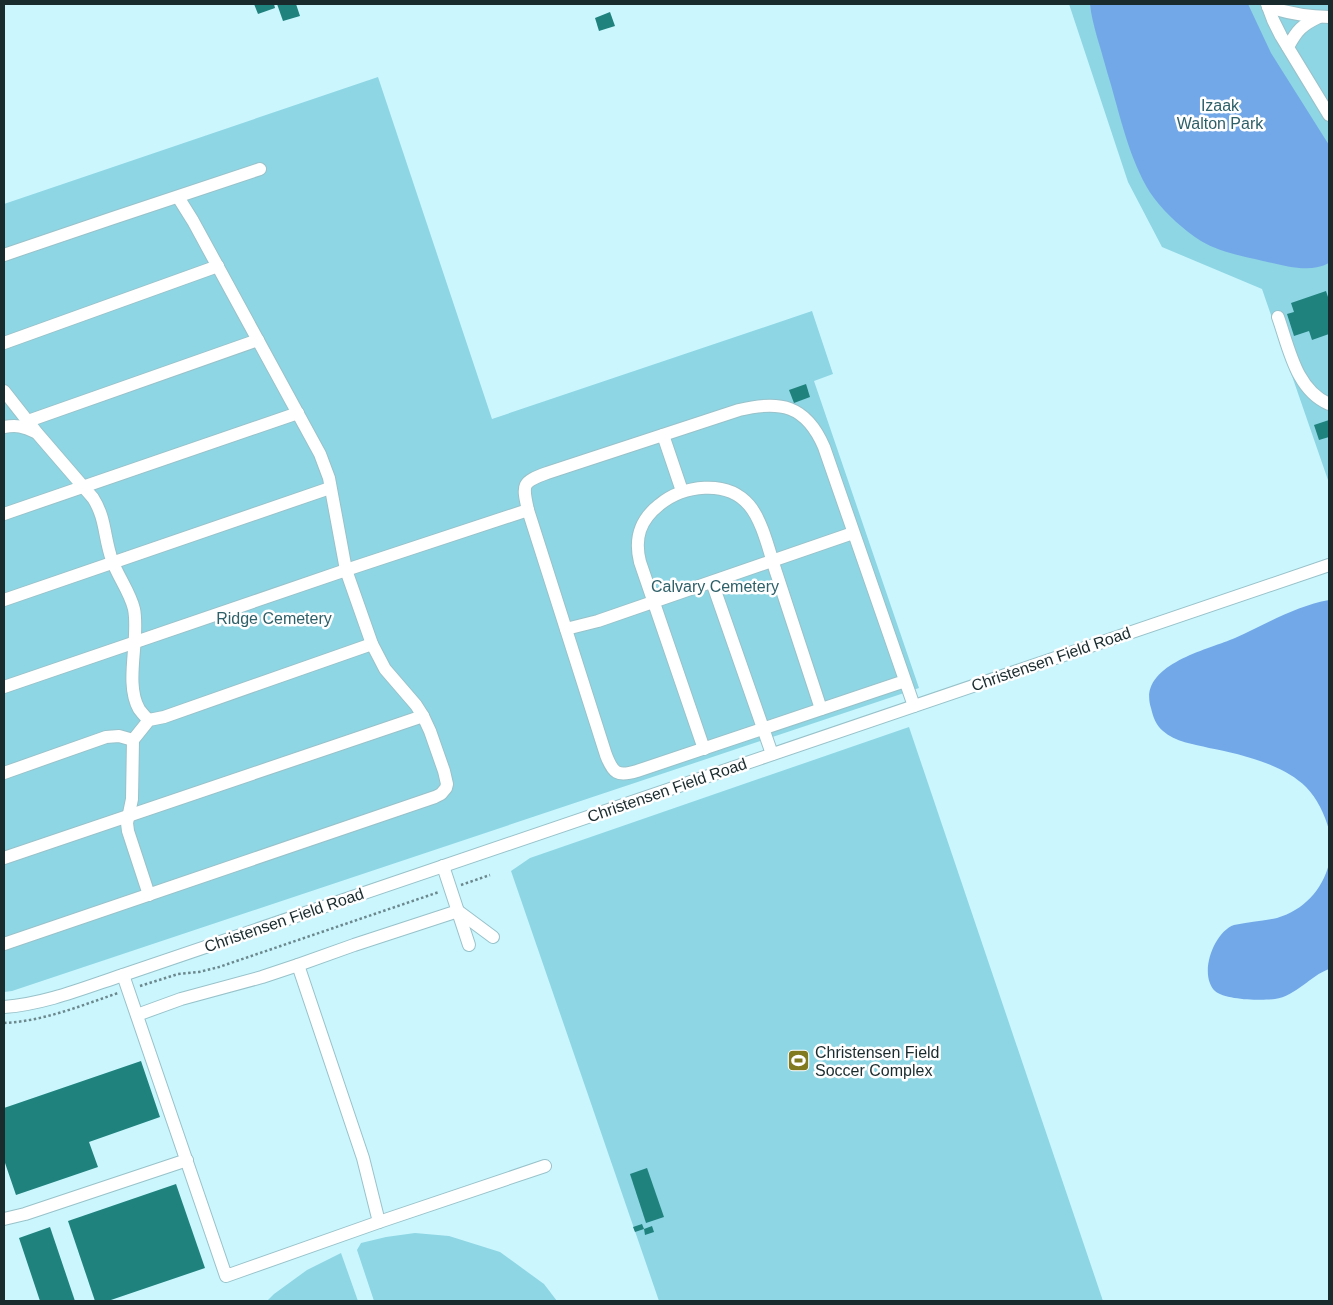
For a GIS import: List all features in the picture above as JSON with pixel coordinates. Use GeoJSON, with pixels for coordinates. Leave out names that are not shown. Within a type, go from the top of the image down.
{"type":"FeatureCollection","features":[{"type":"Feature","properties":{"kind":"street"},"geometry":{"type":"LineString","coordinates":[[1268,5],[1287,13],[1324,17]]}},
{"type":"Feature","properties":{"kind":"street"},"geometry":{"type":"LineString","coordinates":[[1268,5],[1288,47],[1329,115]]}},
{"type":"Feature","properties":{"kind":"street"},"geometry":{"type":"LineString","coordinates":[[1288,47],[1294,34],[1306,23],[1324,17]]}},
{"type":"Feature","properties":{"kind":"street"},"geometry":{"type":"LineString","coordinates":[[4,255],[260,169]]}},
{"type":"Feature","properties":{"kind":"street"},"geometry":{"type":"LineString","coordinates":[[4,944],[441,794],[447,784],[430,730],[423,716],[385,669],[372,644],[346,570],[326,467],[218,266],[178,197]]}},
{"type":"Feature","properties":{"kind":"street"},"geometry":{"type":"LineString","coordinates":[[4,343],[218,266]]}},
{"type":"Feature","properties":{"kind":"street"},"geometry":{"type":"LineString","coordinates":[[1278,317],[1299,375],[1313,394],[1329,404]]}},
{"type":"Feature","properties":{"kind":"street"},"geometry":{"type":"LineString","coordinates":[[28,421],[258,340]]}},
{"type":"Feature","properties":{"kind":"street"},"geometry":{"type":"LineString","coordinates":[[4,391],[98,506],[113,562],[132,604],[136,625],[134,642],[134,694],[138,708],[149,720]]}},
{"type":"Feature","properties":{"kind":"street"},"geometry":{"type":"LineString","coordinates":[[905,681],[630,773],[618,773],[610,766],[606,755],[528,510],[524,488],[526,484],[530,480],[541,476],[750,407],[775,405],[793,409],[810,422],[824,447],[914,706]]}},
{"type":"Feature","properties":{"kind":"street"},"geometry":{"type":"LineString","coordinates":[[4,514],[298,413]]}},
{"type":"Feature","properties":{"kind":"street"},"geometry":{"type":"LineString","coordinates":[[4,427],[18,426],[37,433]]}},
{"type":"Feature","properties":{"kind":"street"},"geometry":{"type":"LineString","coordinates":[[663,435],[682,491]]}},
{"type":"Feature","properties":{"kind":"street"},"geometry":{"type":"LineString","coordinates":[[4,600],[330,488]]}},
{"type":"Feature","properties":{"kind":"street"},"geometry":{"type":"LineString","coordinates":[[704,749],[653,602],[636,545],[645,520],[658,505],[682,491],[713,488],[728,491],[744,500],[754,512],[773,562],[821,709]]}},
{"type":"Feature","properties":{"kind":"street"},"geometry":{"type":"LineString","coordinates":[[4,686],[528,510]]}},
{"type":"Feature","properties":{"kind":"street"},"geometry":{"type":"LineString","coordinates":[[566,629],[598,621],[853,534]]}},
{"type":"Feature","properties":{"kind":"street"},"geometry":{"type":"LineString","coordinates":[[90,570],[100,558],[106,539]]}},
{"type":"Feature","properties":{"kind":"street","name":"Christensen Field Road"},"geometry":{"type":"LineString","coordinates":[[4,1007],[48,1000],[123,975],[1329,565]]}},
{"type":"Feature","properties":{"kind":"street"},"geometry":{"type":"LineString","coordinates":[[90,570],[111,575],[121,581]]}},
{"type":"Feature","properties":{"kind":"street"},"geometry":{"type":"LineString","coordinates":[[712,582],[772,754]]}},
{"type":"Feature","properties":{"kind":"street"},"geometry":{"type":"LineString","coordinates":[[136,625],[143,634],[149,637]]}},
{"type":"Feature","properties":{"kind":"street"},"geometry":{"type":"LineString","coordinates":[[149,894],[128,831],[128,823],[132,799],[132,740],[149,720],[164,717],[372,644]]}},
{"type":"Feature","properties":{"kind":"street"},"geometry":{"type":"LineString","coordinates":[[4,858],[423,716]]}},
{"type":"Feature","properties":{"kind":"street"},"geometry":{"type":"LineString","coordinates":[[4,773],[106,737],[119,736],[132,740]]}},
{"type":"Feature","properties":{"kind":"street"},"geometry":{"type":"LineString","coordinates":[[443,866],[469,945]]}},
{"type":"Feature","properties":{"kind":"street"},"geometry":{"type":"LineString","coordinates":[[458,911],[493,937]]}},
{"type":"Feature","properties":{"kind":"street"},"geometry":{"type":"LineString","coordinates":[[137,1015],[181,999],[298,965],[458,911]]}},
{"type":"Feature","properties":{"kind":"street"},"geometry":{"type":"LineString","coordinates":[[298,965],[363,1158],[379,1222]]}},
{"type":"Feature","properties":{"kind":"street"},"geometry":{"type":"LineString","coordinates":[[123,975],[226,1276],[546,1166]]}},
{"type":"Feature","properties":{"kind":"street"},"geometry":{"type":"LineString","coordinates":[[4,1219],[25,1214],[186,1160]]}},
{"type":"Feature","properties":{"kind":"path"},"geometry":{"type":"LineString","coordinates":[[4,1023],[23,1022],[45,1017],[178,974],[199,972],[219,967],[490,875]]}},
{"type":"Feature","properties":{"kind":"green space","name":"Izaak Walton Park"},"geometry":{"type":"Polygon","coordinates":[[[1069,4],[1329,4],[1329,483],[1262,289],[1162,247],[1128,182],[1069,4]]]}},
{"type":"Feature","properties":{"kind":"green space","name":"Ridge Cemetery"},"geometry":{"type":"Polygon","coordinates":[[[378,77],[492,419],[812,311],[833,374],[814,381],[919,688],[12,991],[4,992],[4,204],[378,77]]]}},
{"type":"Feature","properties":{"kind":"green space","name":"Christensen Field Soccer Complex"},"geometry":{"type":"Polygon","coordinates":[[[909,727],[1103,1301],[659,1301],[511,871],[530,858],[909,727]]]}},
{"type":"Feature","properties":{"kind":"green space"},"geometry":{"type":"Polygon","coordinates":[[[415,1233],[449,1236],[500,1252],[544,1284],[557,1301],[374,1301],[357,1250],[361,1243],[415,1233]]]}},
{"type":"Feature","properties":{"kind":"green space"},"geometry":{"type":"Polygon","coordinates":[[[341,1253],[358,1301],[267,1301],[307,1270],[341,1253]]]}},
{"type":"Feature","properties":{"kind":"shaded area","name":"Izaak Walton Park"},"geometry":{"type":"Polygon","coordinates":[[[1090,4],[1248,4],[1271,53],[1329,145],[1329,263],[1313,268],[1296,268],[1223,251],[1195,237],[1164,210],[1146,186],[1133,158],[1097,37],[1090,4]]]}},
{"type":"Feature","properties":{"kind":"shaded area"},"geometry":{"type":"Polygon","coordinates":[[[1329,600],[1329,830],[1314,796],[1306,787],[1286,772],[1260,761],[1185,742],[1168,735],[1155,721],[1149,693],[1154,681],[1164,670],[1177,661],[1235,638],[1305,606],[1329,600]]]}},
{"type":"Feature","properties":{"kind":"shaded area"},"geometry":{"type":"Polygon","coordinates":[[[1329,864],[1329,969],[1290,994],[1275,999],[1253,1000],[1235,998],[1215,991],[1210,984],[1208,964],[1220,936],[1234,925],[1277,918],[1296,910],[1317,890],[1329,864]]]}},
{"type":"Feature","properties":{"kind":"building"},"geometry":{"type":"Polygon","coordinates":[[[254,4],[274,4],[275,8],[258,14],[254,4]]]}},
{"type":"Feature","properties":{"kind":"building"},"geometry":{"type":"Polygon","coordinates":[[[277,4],[296,4],[300,16],[283,21],[277,4]]]}},
{"type":"Feature","properties":{"kind":"building"},"geometry":{"type":"Polygon","coordinates":[[[610,12],[615,26],[599,31],[595,18],[610,12]]]}},
{"type":"Feature","properties":{"kind":"building"},"geometry":{"type":"Polygon","coordinates":[[[1326,291],[1329,300],[1329,334],[1312,340],[1309,331],[1294,336],[1287,314],[1294,312],[1291,303],[1326,291]]]}},
{"type":"Feature","properties":{"kind":"building"},"geometry":{"type":"Polygon","coordinates":[[[806,384],[810,397],[794,403],[789,390],[806,384]]]}},
{"type":"Feature","properties":{"kind":"building"},"geometry":{"type":"Polygon","coordinates":[[[1329,420],[1329,437],[1319,440],[1314,425],[1329,420]]]}},
{"type":"Feature","properties":{"kind":"building"},"geometry":{"type":"Polygon","coordinates":[[[141,1061],[160,1117],[89,1142],[98,1167],[16,1195],[4,1160],[4,1108],[141,1061]]]}},
{"type":"Feature","properties":{"kind":"building"},"geometry":{"type":"Polygon","coordinates":[[[647,1168],[664,1217],[646,1223],[630,1174],[647,1168]]]}},
{"type":"Feature","properties":{"kind":"building"},"geometry":{"type":"Polygon","coordinates":[[[176,1184],[205,1268],[108,1301],[95,1301],[68,1221],[176,1184]]]}},
{"type":"Feature","properties":{"kind":"building"},"geometry":{"type":"Polygon","coordinates":[[[642,1224],[644,1229],[635,1232],[633,1227],[642,1224]]]}},
{"type":"Feature","properties":{"kind":"building"},"geometry":{"type":"Polygon","coordinates":[[[652,1226],[654,1232],[645,1235],[644,1229],[652,1226]]]}},
{"type":"Feature","properties":{"kind":"building"},"geometry":{"type":"Polygon","coordinates":[[[50,1227],[75,1301],[40,1301],[19,1238],[50,1227]]]}},
{"type":"Feature","properties":{"kind":"place","name":"Christensen Field Soccer Complex"},"geometry":{"type":"Point","coordinates":[799,1061]}},
{"type":"Feature","properties":{"kind":"park label","name":"Calvary Cemetery"},"geometry":{"type":"Point","coordinates":[715,586]}}]}
